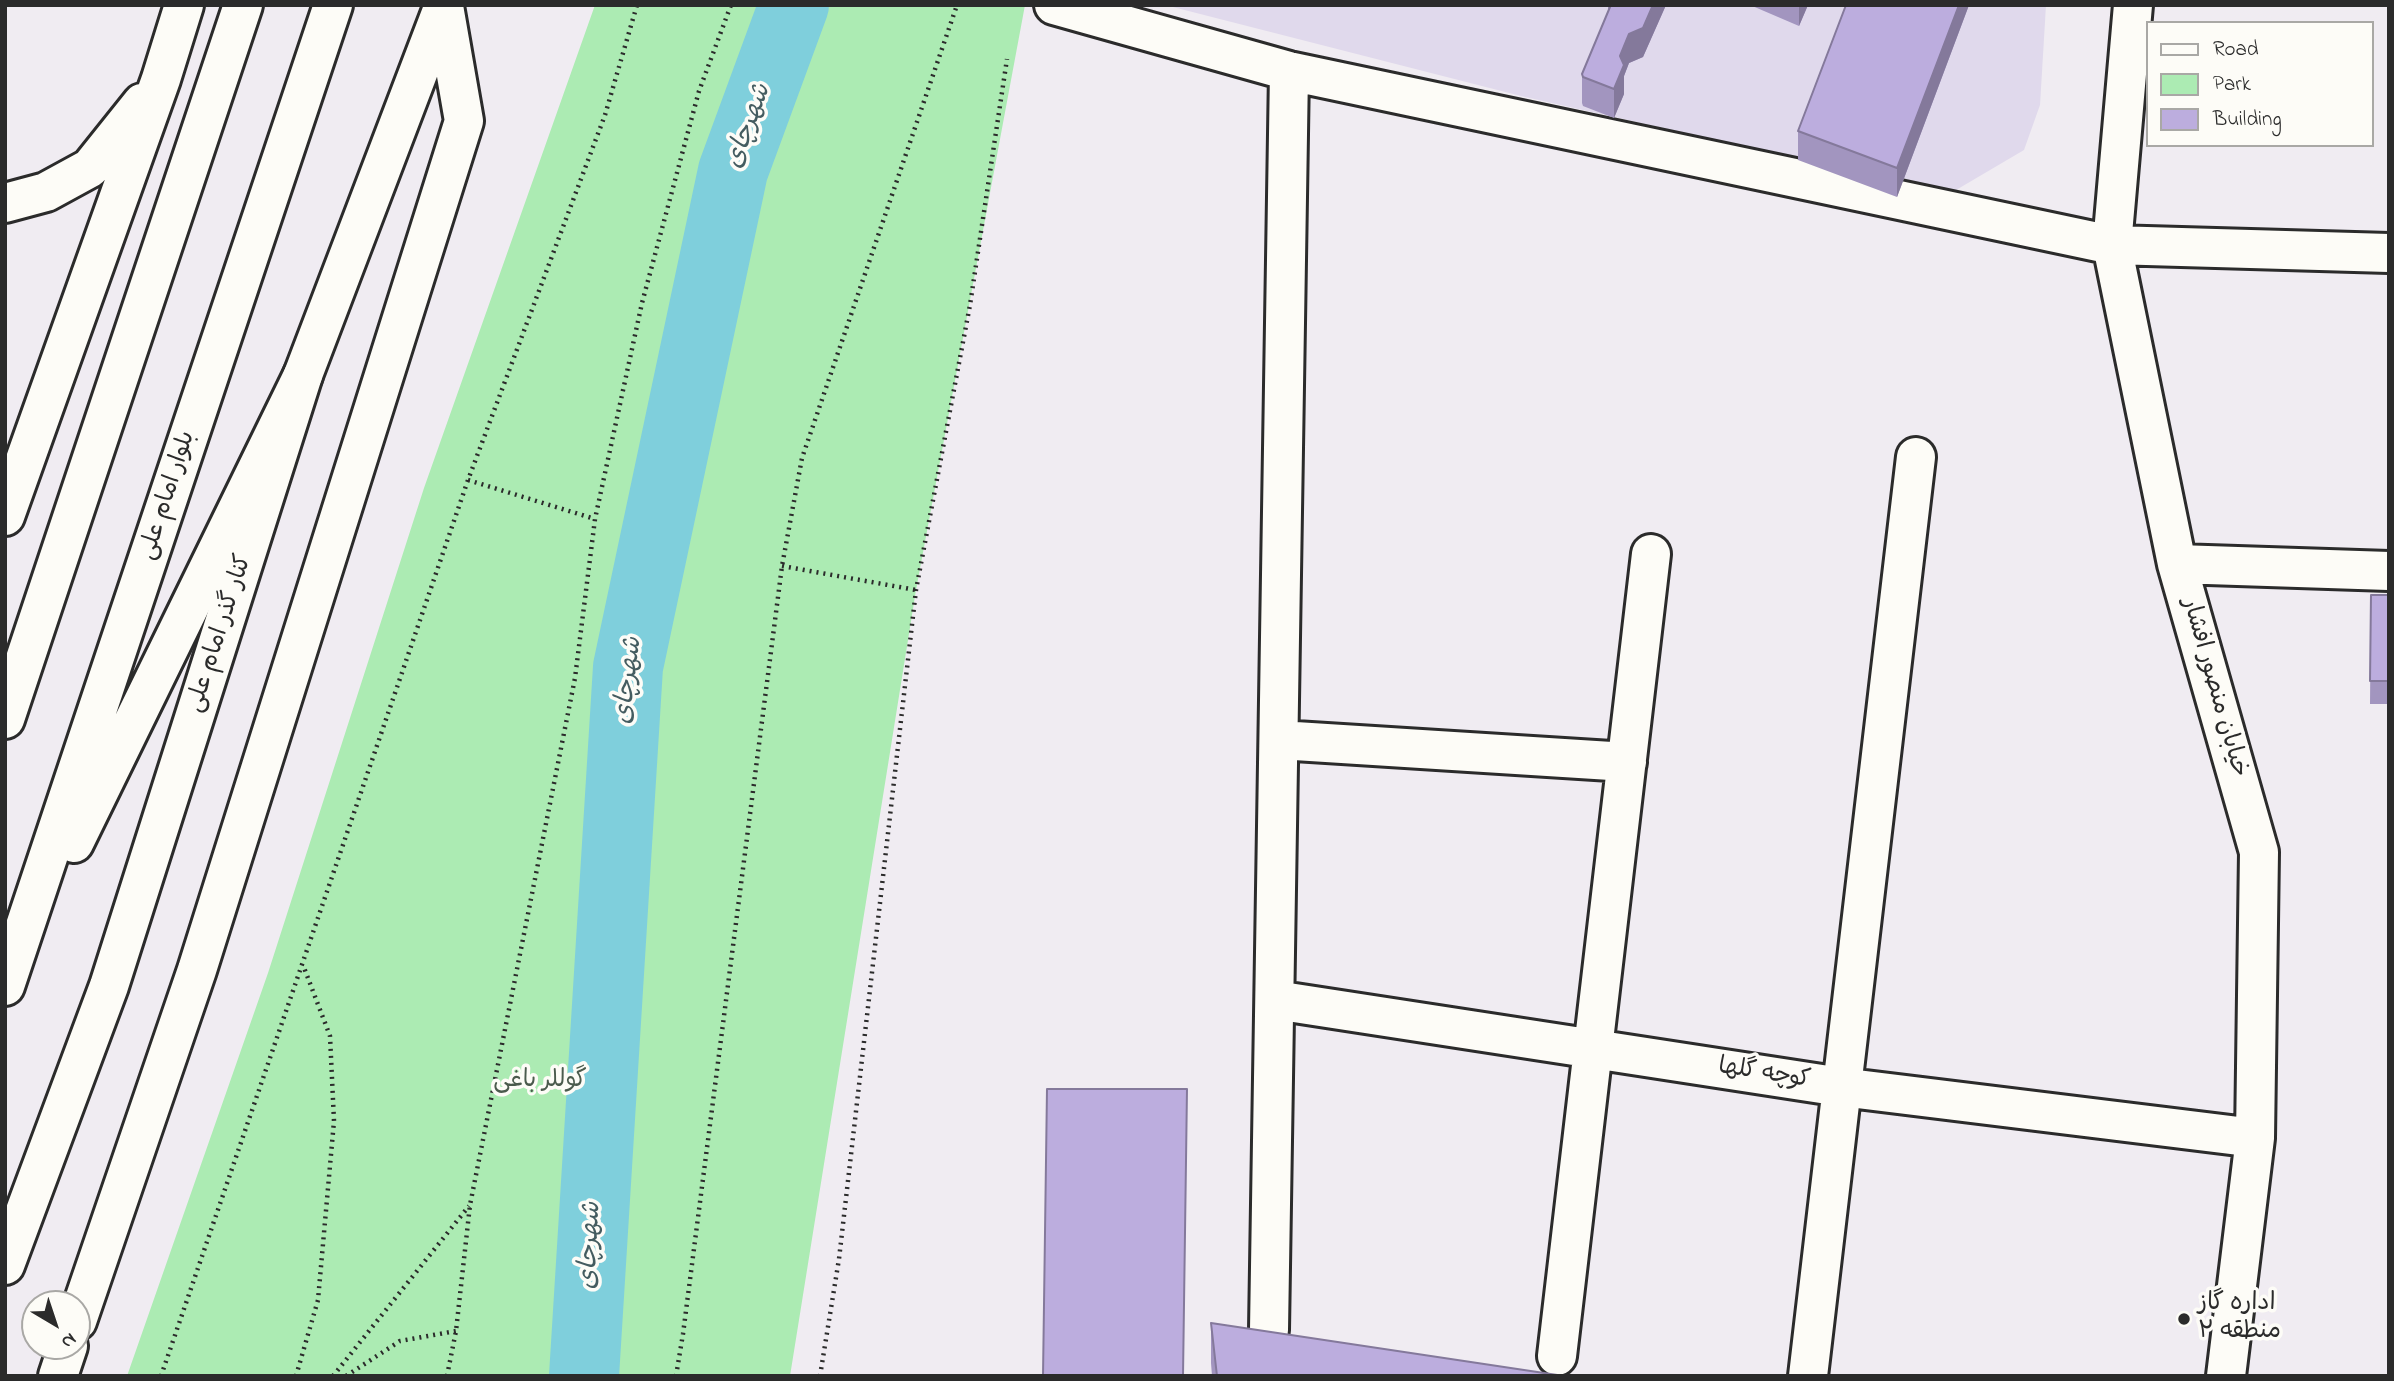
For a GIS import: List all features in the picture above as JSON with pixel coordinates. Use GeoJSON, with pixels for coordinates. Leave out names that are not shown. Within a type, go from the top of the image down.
{"type":"FeatureCollection","features":[{"type":"Feature","properties":{"kind":"main road"},"geometry":{"type":"LineString","coordinates":[[5,516],[161,79],[184,5]]}},
{"type":"Feature","properties":{"kind":"main road"},"geometry":{"type":"LineString","coordinates":[[5,719],[243,5]]}},
{"type":"Feature","properties":{"kind":"main road","name":"بلوار امام علی"},"geometry":{"type":"LineString","coordinates":[[6,983],[333,5]]}},
{"type":"Feature","properties":{"kind":"main road"},"geometry":{"type":"LineString","coordinates":[[1054,5],[1289,71],[2112,245],[2389,253]]}},
{"type":"Feature","properties":{"kind":"main road","name":"خیابان منصور افشار"},"geometry":{"type":"LineString","coordinates":[[2133,5],[2112,245],[2178,564],[2259,852],[2255,1138],[2226,1376]]}},
{"type":"Feature","properties":{"kind":"main road"},"geometry":{"type":"LineString","coordinates":[[88,1290],[197,970],[464,121],[444,6]]}},
{"type":"Feature","properties":{"kind":"main road","name":"کنار گذر امام علی"},"geometry":{"type":"LineString","coordinates":[[5,1265],[109,986],[303,375],[444,6]]}},
{"type":"Feature","properties":{"kind":"main road"},"geometry":{"type":"LineString","coordinates":[[1269,1330],[1289,71]]}},
{"type":"Feature","properties":{"kind":"main road"},"geometry":{"type":"LineString","coordinates":[[5,203],[46,192],[90,168],[161,79]]}},
{"type":"Feature","properties":{"kind":"main road"},"geometry":{"type":"LineString","coordinates":[[6,983],[303,375]]}},
{"type":"Feature","properties":{"kind":"main road"},"geometry":{"type":"LineString","coordinates":[[1808,1376],[1916,457]]}},
{"type":"Feature","properties":{"kind":"main road"},"geometry":{"type":"LineString","coordinates":[[1557,1356],[1651,554]]}},
{"type":"Feature","properties":{"kind":"main road"},"geometry":{"type":"LineString","coordinates":[[2178,564],[2389,571]]}},
{"type":"Feature","properties":{"kind":"main road"},"geometry":{"type":"LineString","coordinates":[[1279,740],[1627,762]]}},
{"type":"Feature","properties":{"kind":"main road","name":"کوچه گلها"},"geometry":{"type":"LineString","coordinates":[[1275,1000],[1841,1087],[2255,1138]]}},
{"type":"Feature","properties":{"kind":"path"},"geometry":{"type":"LineString","coordinates":[[161,1376],[468,480],[605,115],[638,5]]}},
{"type":"Feature","properties":{"kind":"path"},"geometry":{"type":"LineString","coordinates":[[447,1376],[456,1331],[470,1205],[575,678],[594,519],[642,303],[688,130],[699,91],[731,5]]}},
{"type":"Feature","properties":{"kind":"path"},"geometry":{"type":"LineString","coordinates":[[676,1376],[684,1334],[782,566],[802,458],[957,5]]}},
{"type":"Feature","properties":{"kind":"path"},"geometry":{"type":"LineString","coordinates":[[820,1376],[839,1259],[916,590],[970,305],[1007,59]]}},
{"type":"Feature","properties":{"kind":"path"},"geometry":{"type":"LineString","coordinates":[[468,480],[594,519]]}},
{"type":"Feature","properties":{"kind":"path"},"geometry":{"type":"LineString","coordinates":[[782,566],[916,590]]}},
{"type":"Feature","properties":{"kind":"path"},"geometry":{"type":"LineString","coordinates":[[296,1376],[317,1300],[334,1121],[330,1036],[302,964]]}},
{"type":"Feature","properties":{"kind":"path"},"geometry":{"type":"LineString","coordinates":[[333,1376],[470,1205]]}},
{"type":"Feature","properties":{"kind":"path"},"geometry":{"type":"LineString","coordinates":[[346,1376],[400,1341],[456,1331]]}},
{"type":"Feature","properties":{"kind":"shaded area"},"geometry":{"type":"Polygon","coordinates":[[[1165,5],[2046,5],[2040,105],[2024,150],[1951,193],[1521,96],[1165,5]]]}},
{"type":"Feature","properties":{"kind":"green space","name":"گوللر باغی"},"geometry":{"type":"Polygon","coordinates":[[[595,5],[1025,5],[916,590],[790,1376],[127,1376],[268,973],[424,488],[595,5]]]}},
{"type":"Feature","properties":{"kind":"building"},"geometry":{"type":"Polygon","coordinates":[[[1610,5],[1653,5],[1643,28],[1629,34],[1620,56],[1624,65],[1614,89],[1583,77],[1582,74],[1610,5]]]}},
{"type":"Feature","properties":{"kind":"building"},"geometry":{"type":"Polygon","coordinates":[[[1846,5],[1959,5],[1897,168],[1798,131],[1846,5]]]}},
{"type":"Feature","properties":{"kind":"building"},"geometry":{"type":"Polygon","coordinates":[[[2371,595],[2389,595],[2389,681],[2370,681],[2371,595]]]}},
{"type":"Feature","properties":{"kind":"building"},"geometry":{"type":"Polygon","coordinates":[[[1047,1089],[1187,1089],[1183,1376],[1043,1376],[1047,1089]]]}},
{"type":"Feature","properties":{"kind":"building"},"geometry":{"type":"Polygon","coordinates":[[[1211,1323],[1564,1376],[1217,1376],[1211,1323]]]}},
{"type":"Feature","properties":{"kind":"waterway","name":"شهرچای"},"geometry":{"type":"LineString","coordinates":[[584,1376],[628,667],[733,171],[794,5]]}},
{"type":"Feature","properties":{"kind":"place","name":"اداره گاز منطقه ۲"},"geometry":{"type":"Point","coordinates":[2184,1319]}}]}
